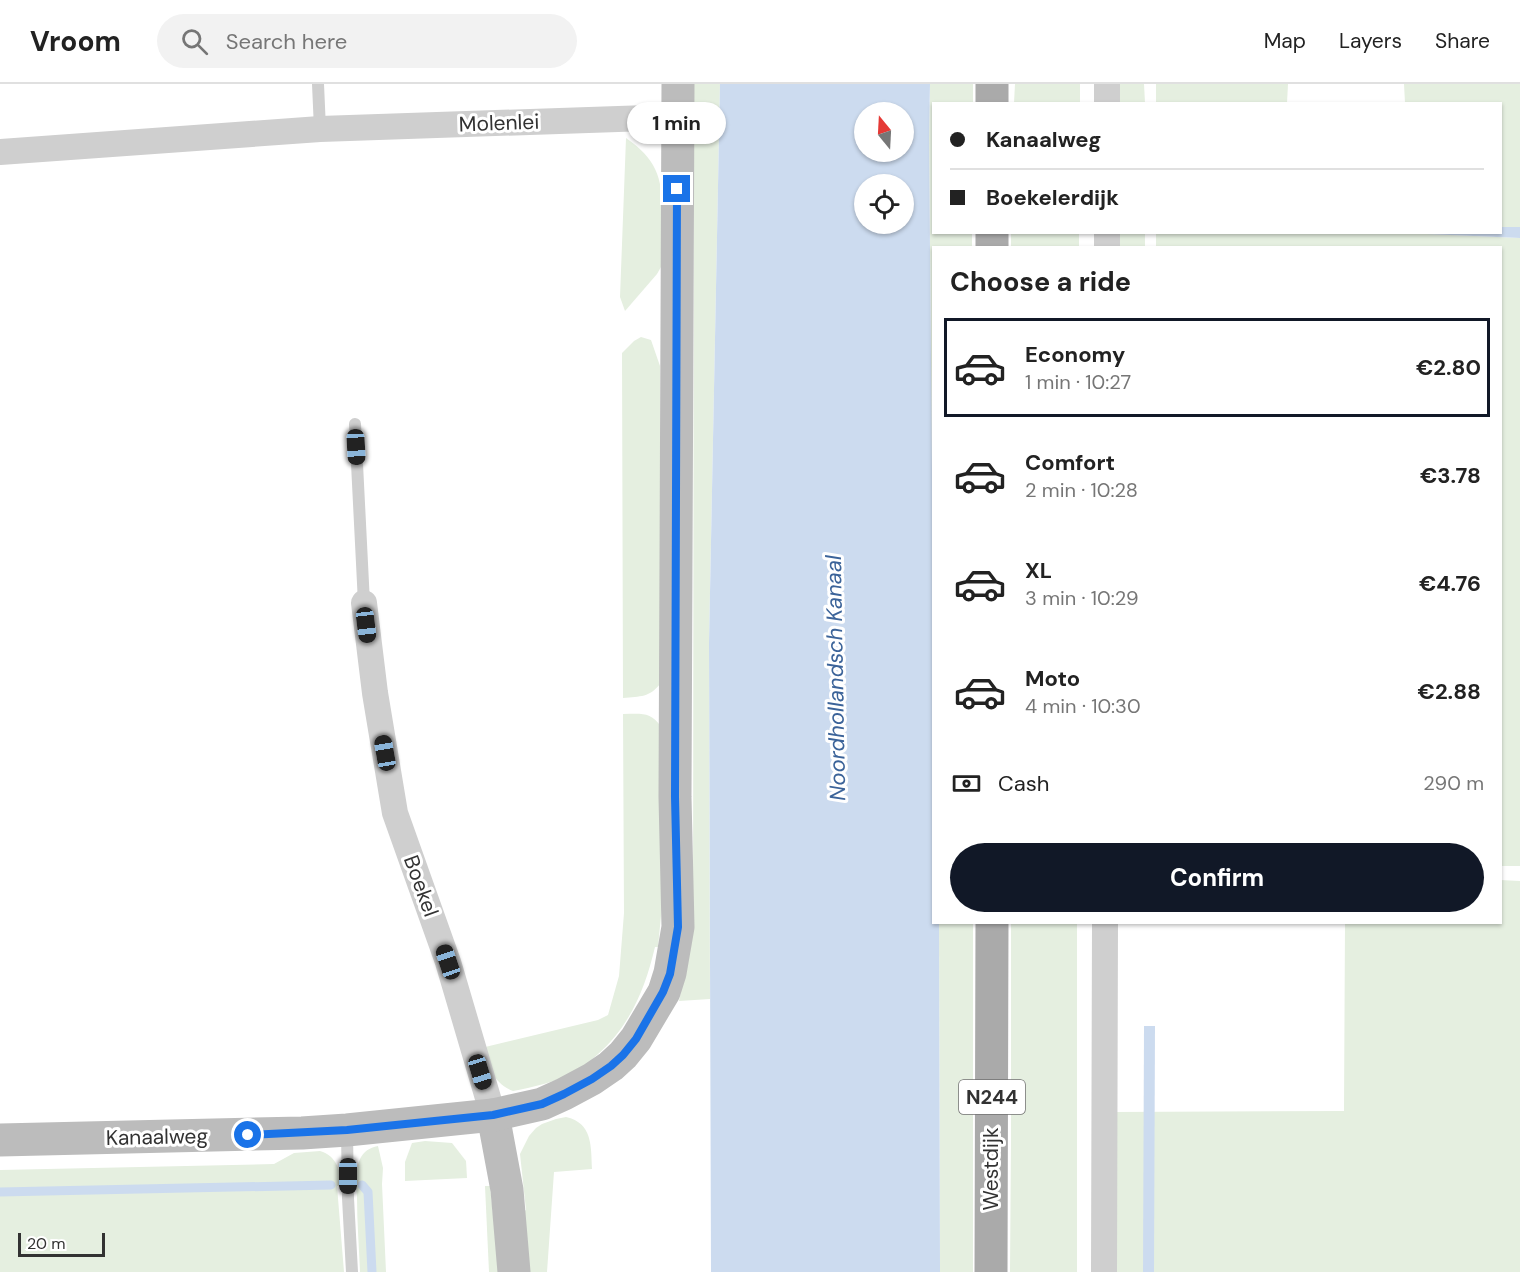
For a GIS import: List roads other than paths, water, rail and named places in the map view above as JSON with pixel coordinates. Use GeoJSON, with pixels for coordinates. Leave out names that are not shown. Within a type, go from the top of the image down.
{"type":"FeatureCollection","features":[{"type":"Feature","properties":{"kind":"main road"},"geometry":{"type":"LineString","coordinates":[[992,84],[992,102]]}},
{"type":"Feature","properties":{"kind":"main road","name":"Westdijk"},"geometry":{"type":"LineString","coordinates":[[991,1272],[992,924]]}},
{"type":"Feature","properties":{"kind":"street","name":"Kanaalweg"},"geometry":{"type":"LineString","coordinates":[[0,1140],[302,1133],[493,1115],[542,1104],[557,1098],[611,1066],[636,1039],[663,992],[670,974],[678,927],[675,797],[678,84]]}},
{"type":"Feature","properties":{"kind":"street"},"geometry":{"type":"LineString","coordinates":[[1107,84],[1107,102]]}},
{"type":"Feature","properties":{"kind":"street","name":"Molenlei"},"geometry":{"type":"LineString","coordinates":[[0,152],[320,129],[677,117]]}},
{"type":"Feature","properties":{"kind":"street","name":"Boekel"},"geometry":{"type":"LineString","coordinates":[[364,603],[375,693],[395,813],[448,962],[493,1115],[507,1190],[514,1272]]}},
{"type":"Feature","properties":{"kind":"street"},"geometry":{"type":"LineString","coordinates":[[1104,1272],[1105,924]]}},
{"type":"Feature","properties":{"kind":"lane"},"geometry":{"type":"LineString","coordinates":[[318,84],[320,129]]}},
{"type":"Feature","properties":{"kind":"lane"},"geometry":{"type":"LineString","coordinates":[[356,424],[364,603]]}},
{"type":"Feature","properties":{"kind":"lane"},"geometry":{"type":"LineString","coordinates":[[347,1130],[352,1272]]}},
{"type":"Feature","properties":{"kind":"water","name":"Noordhollandsch Kanaal"},"geometry":{"type":"Polygon","coordinates":[[[720,84],[930,84],[932,924],[939,924],[940,1272],[711,1272],[709,643],[720,84]]]}},
{"type":"Feature","properties":{"kind":"water"},"geometry":{"type":"Polygon","coordinates":[[[1502,227],[1520,227],[1520,238],[1427,234],[1502,234],[1502,227]]]}},
{"type":"Feature","properties":{"kind":"water"},"geometry":{"type":"Polygon","coordinates":[[[1144,1026],[1155,1026],[1154,1272],[1143,1272],[1144,1026]]]}},
{"type":"Feature","properties":{"kind":"waterway"},"geometry":{"type":"LineString","coordinates":[[0,1192],[331,1185]]}},
{"type":"Feature","properties":{"kind":"waterway"},"geometry":{"type":"LineString","coordinates":[[362,1185],[368,1192],[372,1272]]}}]}
